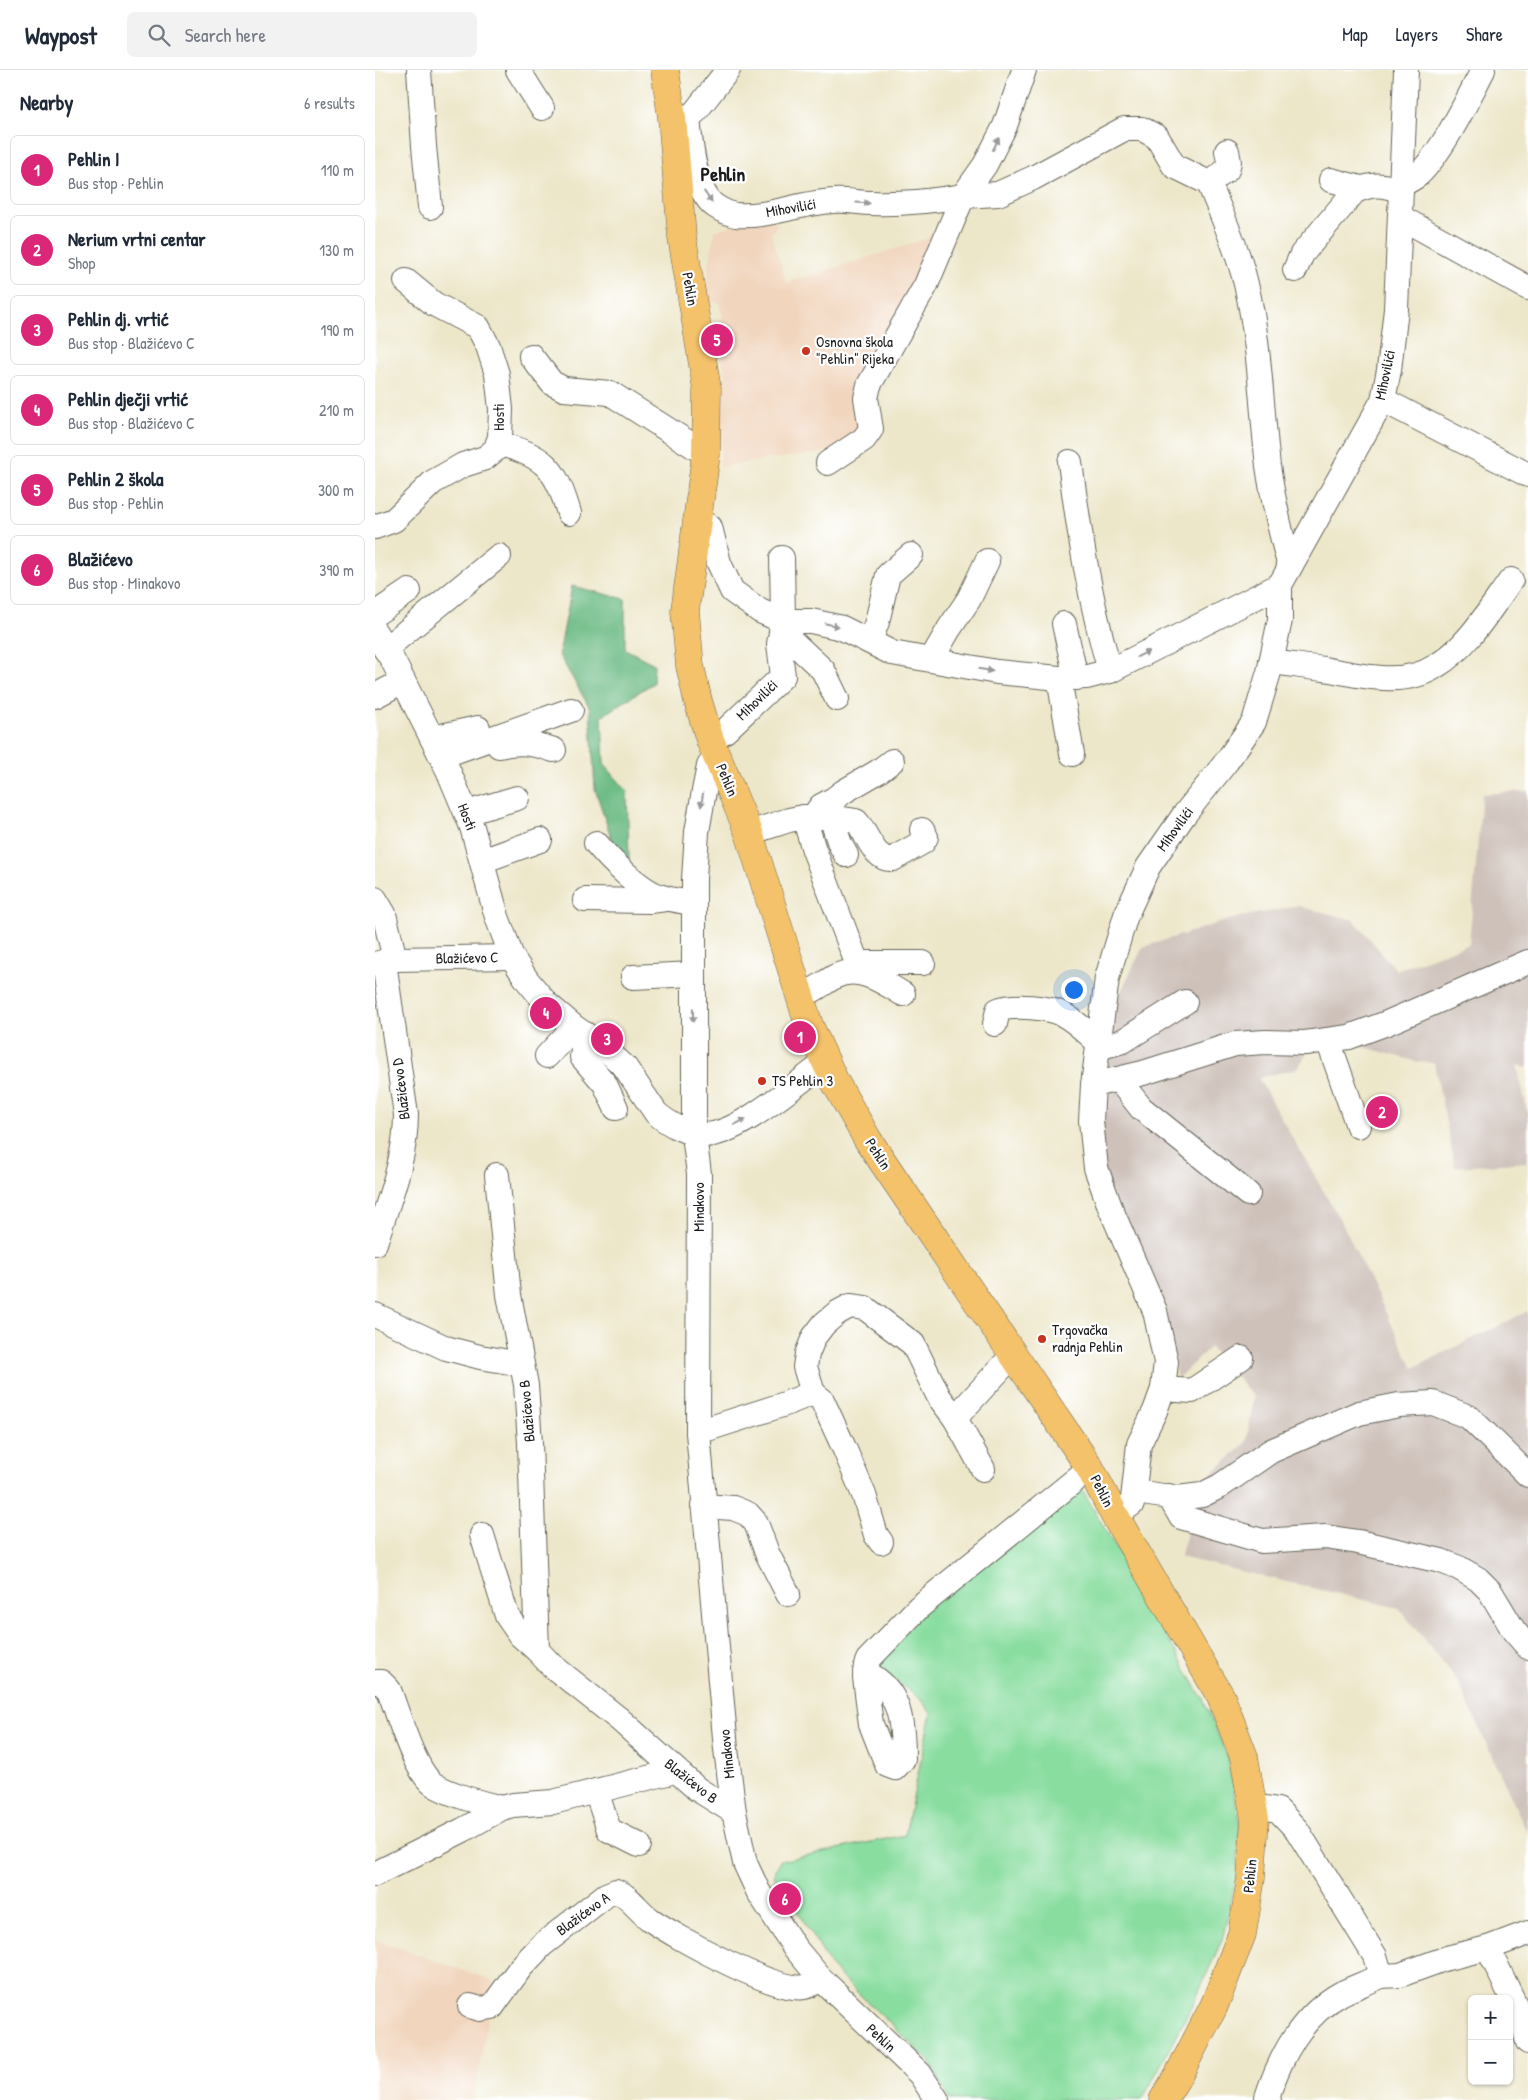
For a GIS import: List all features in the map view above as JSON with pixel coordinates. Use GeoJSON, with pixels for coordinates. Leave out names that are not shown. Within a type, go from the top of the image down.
{"type":"FeatureCollection","features":[{"type":"Feature","properties":{"kind":"main road","name":"Pehlin"},"geometry":{"type":"LineString","coordinates":[[665,70],[680,118],[682,237],[707,389],[706,454],[687,585],[685,617],[690,666],[713,747],[749,833],[800,996],[825,1063],[868,1140],[1090,1468],[1115,1516],[1221,1696],[1244,1757],[1255,1819],[1251,1878],[1242,1934],[1214,2006],[1179,2074],[1163,2100]]}},
{"type":"Feature","properties":{"kind":"street"},"geometry":{"type":"LineString","coordinates":[[419,70],[423,146],[430,207]]}},
{"type":"Feature","properties":{"kind":"street"},"geometry":{"type":"LineString","coordinates":[[518,70],[543,101],[529,70]]}},
{"type":"Feature","properties":{"kind":"street"},"geometry":{"type":"LineString","coordinates":[[680,118],[701,107],[728,70]]}},
{"type":"Feature","properties":{"kind":"street"},"geometry":{"type":"LineString","coordinates":[[828,463],[864,439],[871,429],[866,398],[869,384],[926,285],[963,196],[985,165],[1005,126],[1024,70]]}},
{"type":"Feature","properties":{"kind":"street","name":"Mihovilići"},"geometry":{"type":"LineString","coordinates":[[1285,576],[1383,400],[1389,370],[1396,309],[1406,70]]}},
{"type":"Feature","properties":{"kind":"street"},"geometry":{"type":"LineString","coordinates":[[1295,270],[1302,254],[1354,192],[1365,186],[1387,185],[1401,188],[1417,176],[1429,162],[1458,117],[1483,70]]}},
{"type":"Feature","properties":{"kind":"street","name":"Mihovilići"},"geometry":{"type":"LineString","coordinates":[[680,118],[707,198],[715,206],[734,215],[749,215],[834,201],[871,203],[923,202],[963,196],[998,194],[1033,178],[1124,129],[1142,129],[1157,137],[1174,166],[1209,184],[1246,283],[1255,339],[1269,467],[1285,576],[1280,620],[1271,662],[1254,722],[1227,761],[1184,814],[1147,867],[1126,915],[1107,978],[1093,1086]]}},
{"type":"Feature","properties":{"kind":"street"},"geometry":{"type":"LineString","coordinates":[[1209,184],[1227,170],[1229,162],[1227,151]]}},
{"type":"Feature","properties":{"kind":"street"},"geometry":{"type":"LineString","coordinates":[[1331,180],[1361,188]]}},
{"type":"Feature","properties":{"kind":"street"},"geometry":{"type":"LineString","coordinates":[[1400,217],[1528,288]]}},
{"type":"Feature","properties":{"kind":"street","name":"Hosti"},"geometry":{"type":"LineString","coordinates":[[375,527],[394,520],[433,482],[463,465],[485,458],[496,449],[498,443],[501,409],[497,374],[488,346],[478,327],[434,304],[406,281]]}},
{"type":"Feature","properties":{"kind":"street"},"geometry":{"type":"LineString","coordinates":[[531,356],[552,383],[564,389],[610,393],[706,454]]}},
{"type":"Feature","properties":{"kind":"street"},"geometry":{"type":"LineString","coordinates":[[1383,400],[1528,475]]}},
{"type":"Feature","properties":{"kind":"street"},"geometry":{"type":"LineString","coordinates":[[498,443],[525,451],[544,463],[560,484],[569,513]]}},
{"type":"Feature","properties":{"kind":"street"},"geometry":{"type":"LineString","coordinates":[[1070,462],[1080,539],[1095,619],[1110,671]]}},
{"type":"Feature","properties":{"kind":"street"},"geometry":{"type":"LineString","coordinates":[[697,518],[709,527],[719,563],[732,591],[782,626],[823,670],[837,699]]}},
{"type":"Feature","properties":{"kind":"street"},"geometry":{"type":"LineString","coordinates":[[870,641],[877,622],[888,574],[911,555]]}},
{"type":"Feature","properties":{"kind":"street"},"geometry":{"type":"LineString","coordinates":[[380,640],[499,556]]}},
{"type":"Feature","properties":{"kind":"street"},"geometry":{"type":"LineString","coordinates":[[782,558],[782,626]]}},
{"type":"Feature","properties":{"kind":"street"},"geometry":{"type":"LineString","coordinates":[[931,660],[969,599],[987,561]]}},
{"type":"Feature","properties":{"kind":"street"},"geometry":{"type":"LineString","coordinates":[[782,626],[811,621],[841,628],[892,653],[997,672],[1061,678],[1087,677],[1110,671],[1285,576]]}},
{"type":"Feature","properties":{"kind":"street"},"geometry":{"type":"LineString","coordinates":[[1271,662],[1375,678],[1409,677],[1436,667],[1453,652],[1474,631],[1511,580]]}},
{"type":"Feature","properties":{"kind":"street"},"geometry":{"type":"LineString","coordinates":[[375,614],[409,591]]}},
{"type":"Feature","properties":{"kind":"street"},"geometry":{"type":"LineString","coordinates":[[1056,726],[1064,624]]}},
{"type":"Feature","properties":{"kind":"street","name":"Mihovilići"},"geometry":{"type":"LineString","coordinates":[[713,747],[725,731],[783,676],[779,644],[782,626]]}},
{"type":"Feature","properties":{"kind":"street","name":"Hosti"},"geometry":{"type":"LineString","coordinates":[[380,640],[440,753],[467,814],[497,917],[511,957]]}},
{"type":"Feature","properties":{"kind":"street"},"geometry":{"type":"LineString","coordinates":[[1061,678],[1072,754]]}},
{"type":"Feature","properties":{"kind":"street"},"geometry":{"type":"LineString","coordinates":[[375,696],[403,681]]}},
{"type":"Feature","properties":{"kind":"street"},"geometry":{"type":"LineString","coordinates":[[440,753],[571,710]]}},
{"type":"Feature","properties":{"kind":"street"},"geometry":{"type":"LineString","coordinates":[[440,753],[478,728]]}},
{"type":"Feature","properties":{"kind":"street"},"geometry":{"type":"LineString","coordinates":[[440,753],[517,742],[529,742],[554,750]]}},
{"type":"Feature","properties":{"kind":"street","name":"Pehlin"},"geometry":{"type":"LineString","coordinates":[[694,1134],[693,903],[700,815],[713,747]]}},
{"type":"Feature","properties":{"kind":"street"},"geometry":{"type":"LineString","coordinates":[[892,761],[879,771],[843,792],[834,800],[821,806],[816,817],[814,850],[857,964],[923,963]]}},
{"type":"Feature","properties":{"kind":"street"},"geometry":{"type":"LineString","coordinates":[[467,814],[517,798]]}},
{"type":"Feature","properties":{"kind":"street"},"geometry":{"type":"LineString","coordinates":[[749,833],[789,820],[816,817],[856,821],[876,852],[882,858],[893,859],[923,842],[926,837],[922,830]]}},
{"type":"Feature","properties":{"kind":"street"},"geometry":{"type":"LineString","coordinates":[[816,817],[839,844],[846,856]]}},
{"type":"Feature","properties":{"kind":"street"},"geometry":{"type":"LineString","coordinates":[[482,861],[540,840]]}},
{"type":"Feature","properties":{"kind":"street"},"geometry":{"type":"LineString","coordinates":[[596,843],[608,858],[656,896],[693,903]]}},
{"type":"Feature","properties":{"kind":"street"},"geometry":{"type":"LineString","coordinates":[[375,899],[384,914],[385,962]]}},
{"type":"Feature","properties":{"kind":"street"},"geometry":{"type":"LineString","coordinates":[[585,900],[650,901],[666,899]]}},
{"type":"Feature","properties":{"kind":"street","name":"Blažićevo C"},"geometry":{"type":"LineString","coordinates":[[385,962],[511,957],[537,992],[625,1067],[656,1113],[663,1119],[694,1134]]}},
{"type":"Feature","properties":{"kind":"street","name":"Blažićevo D"},"geometry":{"type":"LineString","coordinates":[[375,1243],[398,1169],[406,1132],[406,1115],[385,962]]}},
{"type":"Feature","properties":{"kind":"street"},"geometry":{"type":"LineString","coordinates":[[1093,1086],[1235,1044],[1265,1042],[1305,1044],[1349,1037],[1387,1023],[1528,962]]}},
{"type":"Feature","properties":{"kind":"street"},"geometry":{"type":"LineString","coordinates":[[800,996],[815,991],[835,976],[849,973],[861,973],[874,977],[903,994]]}},
{"type":"Feature","properties":{"kind":"street"},"geometry":{"type":"LineString","coordinates":[[633,977],[693,974]]}},
{"type":"Feature","properties":{"kind":"street"},"geometry":{"type":"LineString","coordinates":[[995,1024],[998,1010],[1002,1008],[1028,1007],[1047,1010],[1062,1014],[1098,1045],[1123,1041],[1185,1002]]}},
{"type":"Feature","properties":{"kind":"street"},"geometry":{"type":"LineString","coordinates":[[547,1056],[580,1030]]}},
{"type":"Feature","properties":{"kind":"street"},"geometry":{"type":"LineString","coordinates":[[580,1030],[582,1057],[605,1084],[617,1108]]}},
{"type":"Feature","properties":{"kind":"street"},"geometry":{"type":"LineString","coordinates":[[1328,1040],[1358,1126]]}},
{"type":"Feature","properties":{"kind":"street"},"geometry":{"type":"LineString","coordinates":[[694,1134],[718,1133],[742,1121],[769,1106],[825,1063]]}},
{"type":"Feature","properties":{"kind":"street"},"geometry":{"type":"LineString","coordinates":[[1118,1079],[1141,1108],[1248,1194]]}},
{"type":"Feature","properties":{"kind":"street","name":"Pehlin"},"geometry":{"type":"LineString","coordinates":[[1093,1086],[1091,1121],[1096,1168],[1109,1207],[1155,1311],[1166,1362],[1163,1389],[1139,1444],[1135,1492],[1132,1504],[1115,1516]]}},
{"type":"Feature","properties":{"kind":"street","name":"Minakovo"},"geometry":{"type":"LineString","coordinates":[[694,1134],[699,1184],[698,1432],[703,1506],[734,1812],[745,1863],[758,1891],[795,1948],[821,1979]]}},
{"type":"Feature","properties":{"kind":"street","name":"Blažićevo B"},"geometry":{"type":"LineString","coordinates":[[497,1174],[509,1295],[526,1385],[530,1443],[537,1650]]}},
{"type":"Feature","properties":{"kind":"street"},"geometry":{"type":"LineString","coordinates":[[881,1542],[876,1535],[865,1495],[822,1400],[813,1393],[805,1367],[807,1354],[814,1337],[824,1324],[837,1313],[850,1306],[865,1308],[913,1344],[939,1397],[955,1418],[983,1469]]}},
{"type":"Feature","properties":{"kind":"street"},"geometry":{"type":"LineString","coordinates":[[375,1316],[446,1348],[480,1358],[521,1364]]}},
{"type":"Feature","properties":{"kind":"street"},"geometry":{"type":"LineString","coordinates":[[955,1418],[1013,1355]]}},
{"type":"Feature","properties":{"kind":"street"},"geometry":{"type":"LineString","coordinates":[[1163,1389],[1192,1391],[1241,1358]]}},
{"type":"Feature","properties":{"kind":"street"},"geometry":{"type":"LineString","coordinates":[[698,1432],[813,1393]]}},
{"type":"Feature","properties":{"kind":"street"},"geometry":{"type":"LineString","coordinates":[[1135,1492],[1177,1498],[1202,1495],[1220,1486],[1271,1451],[1359,1413],[1399,1405],[1433,1403],[1469,1417],[1528,1476]]}},
{"type":"Feature","properties":{"kind":"street"},"geometry":{"type":"LineString","coordinates":[[865,1672],[869,1657],[919,1607],[1090,1468]]}},
{"type":"Feature","properties":{"kind":"street"},"geometry":{"type":"LineString","coordinates":[[1169,1496],[1181,1517],[1262,1541],[1325,1537],[1419,1555],[1459,1568],[1478,1579],[1490,1591],[1514,1631],[1528,1647]]}},
{"type":"Feature","properties":{"kind":"street"},"geometry":{"type":"LineString","coordinates":[[703,1506],[733,1508],[748,1514],[756,1523],[767,1554],[788,1594]]}},
{"type":"Feature","properties":{"kind":"street","name":"Blažićevo B"},"geometry":{"type":"LineString","coordinates":[[482,1535],[507,1616],[520,1635],[551,1665],[619,1720],[675,1771],[697,1789],[734,1812]]}},
{"type":"Feature","properties":{"kind":"street"},"geometry":{"type":"LineString","coordinates":[[375,1682],[381,1682],[389,1690],[423,1773],[433,1784],[477,1802],[503,1808]]}},
{"type":"Feature","properties":{"kind":"street"},"geometry":{"type":"LineString","coordinates":[[375,1874],[503,1808],[513,1805],[553,1802],[675,1771]]}},
{"type":"Feature","properties":{"kind":"street"},"geometry":{"type":"LineString","coordinates":[[596,1791],[609,1830],[639,1845]]}},
{"type":"Feature","properties":{"kind":"street"},"geometry":{"type":"LineString","coordinates":[[1253,1806],[1278,1810],[1297,1830],[1375,1956],[1381,1976]]}},
{"type":"Feature","properties":{"kind":"street","name":"Blažićevo A"},"geometry":{"type":"LineString","coordinates":[[470,2006],[480,2009],[492,2006],[521,1968],[542,1945],[606,1895],[616,1891],[625,1894],[648,1918],[661,1927],[756,1976],[803,1988],[821,1979]]}},
{"type":"Feature","properties":{"kind":"street"},"geometry":{"type":"LineString","coordinates":[[1267,2099],[1274,2075],[1293,2040],[1312,2014],[1341,1994],[1381,1976],[1400,1975],[1447,1958],[1488,1948],[1528,1933]]}},
{"type":"Feature","properties":{"kind":"street"},"geometry":{"type":"LineString","coordinates":[[1488,1948],[1521,2017],[1528,2042]]}},
{"type":"Feature","properties":{"kind":"street","name":"Pehlin"},"geometry":{"type":"LineString","coordinates":[[821,1979],[920,2074],[937,2100]]}},
{"type":"Feature","properties":{"kind":"shaded area","name":"Osnovna škola \"Pehlin\" Rijeka"},"geometry":{"type":"Polygon","coordinates":[[[756,217],[778,224],[771,234],[787,283],[942,234],[872,387],[871,428],[824,453],[768,459],[720,467],[725,377],[717,326],[723,317],[719,302],[707,302],[709,264],[715,231],[756,217]]]}},
{"type":"Feature","properties":{"kind":"shaded area"},"geometry":{"type":"Polygon","coordinates":[[[1528,791],[1528,1068],[1517,1065],[1528,1115],[1528,1162],[1455,1167],[1434,1063],[1418,1062],[1364,1047],[1308,1051],[1298,1068],[1258,1078],[1343,1225],[1413,1368],[1528,1311],[1528,1834],[1458,1682],[1399,1608],[1180,1557],[1202,1482],[1246,1443],[1254,1397],[1210,1347],[1177,1379],[1163,1297],[1101,1173],[1095,1118],[1114,1005],[1143,947],[1235,918],[1298,906],[1354,920],[1396,970],[1469,944],[1482,794],[1528,791]]]}},
{"type":"Feature","properties":{"kind":"shaded area"},"geometry":{"type":"Polygon","coordinates":[[[375,1940],[494,1981],[474,2100],[375,2100],[375,1940]]]}},
{"type":"Feature","properties":{"kind":"green space"},"geometry":{"type":"Polygon","coordinates":[[[572,586],[625,599],[625,649],[654,664],[653,683],[602,716],[604,764],[627,791],[629,859],[616,852],[595,789],[590,708],[559,655],[572,586]]]}},
{"type":"Feature","properties":{"kind":"green space"},"geometry":{"type":"Polygon","coordinates":[[[1079,1484],[1204,1701],[1226,1754],[1240,1821],[1237,1874],[1222,1940],[1193,2004],[1142,2100],[950,2100],[929,2061],[832,1968],[792,1901],[773,1876],[780,1861],[905,1835],[931,1713],[920,1699],[878,1667],[882,1657],[918,1616],[1079,1484]]]}},
{"type":"Feature","properties":{"kind":"place","name":"Pehlin 2 škola"},"geometry":{"type":"Point","coordinates":[717,340]}},
{"type":"Feature","properties":{"kind":"place","name":"Osnovna škola \"Pehlin\" Rijeka"},"geometry":{"type":"Point","coordinates":[806,351]}},
{"type":"Feature","properties":{"kind":"place","name":"Pehlin dječji vrtić"},"geometry":{"type":"Point","coordinates":[546,1013]}},
{"type":"Feature","properties":{"kind":"place","name":"Pehlin I"},"geometry":{"type":"Point","coordinates":[800,1037]}},
{"type":"Feature","properties":{"kind":"place","name":"Pehlin dj. vrtić"},"geometry":{"type":"Point","coordinates":[607,1039]}},
{"type":"Feature","properties":{"kind":"place","name":"TS Pehlin 3"},"geometry":{"type":"Point","coordinates":[762,1081]}},
{"type":"Feature","properties":{"kind":"place","name":"Nerium vrtni centar"},"geometry":{"type":"Point","coordinates":[1382,1112]}},
{"type":"Feature","properties":{"kind":"place","name":"Trgovačka radnja Pehlin"},"geometry":{"type":"Point","coordinates":[1042,1339]}},
{"type":"Feature","properties":{"kind":"place","name":"Blažićevo"},"geometry":{"type":"Point","coordinates":[785,1899]}},
{"type":"Feature","properties":{"kind":"district","name":"Pehlin"},"geometry":{"type":"Point","coordinates":[723,174]}}]}
